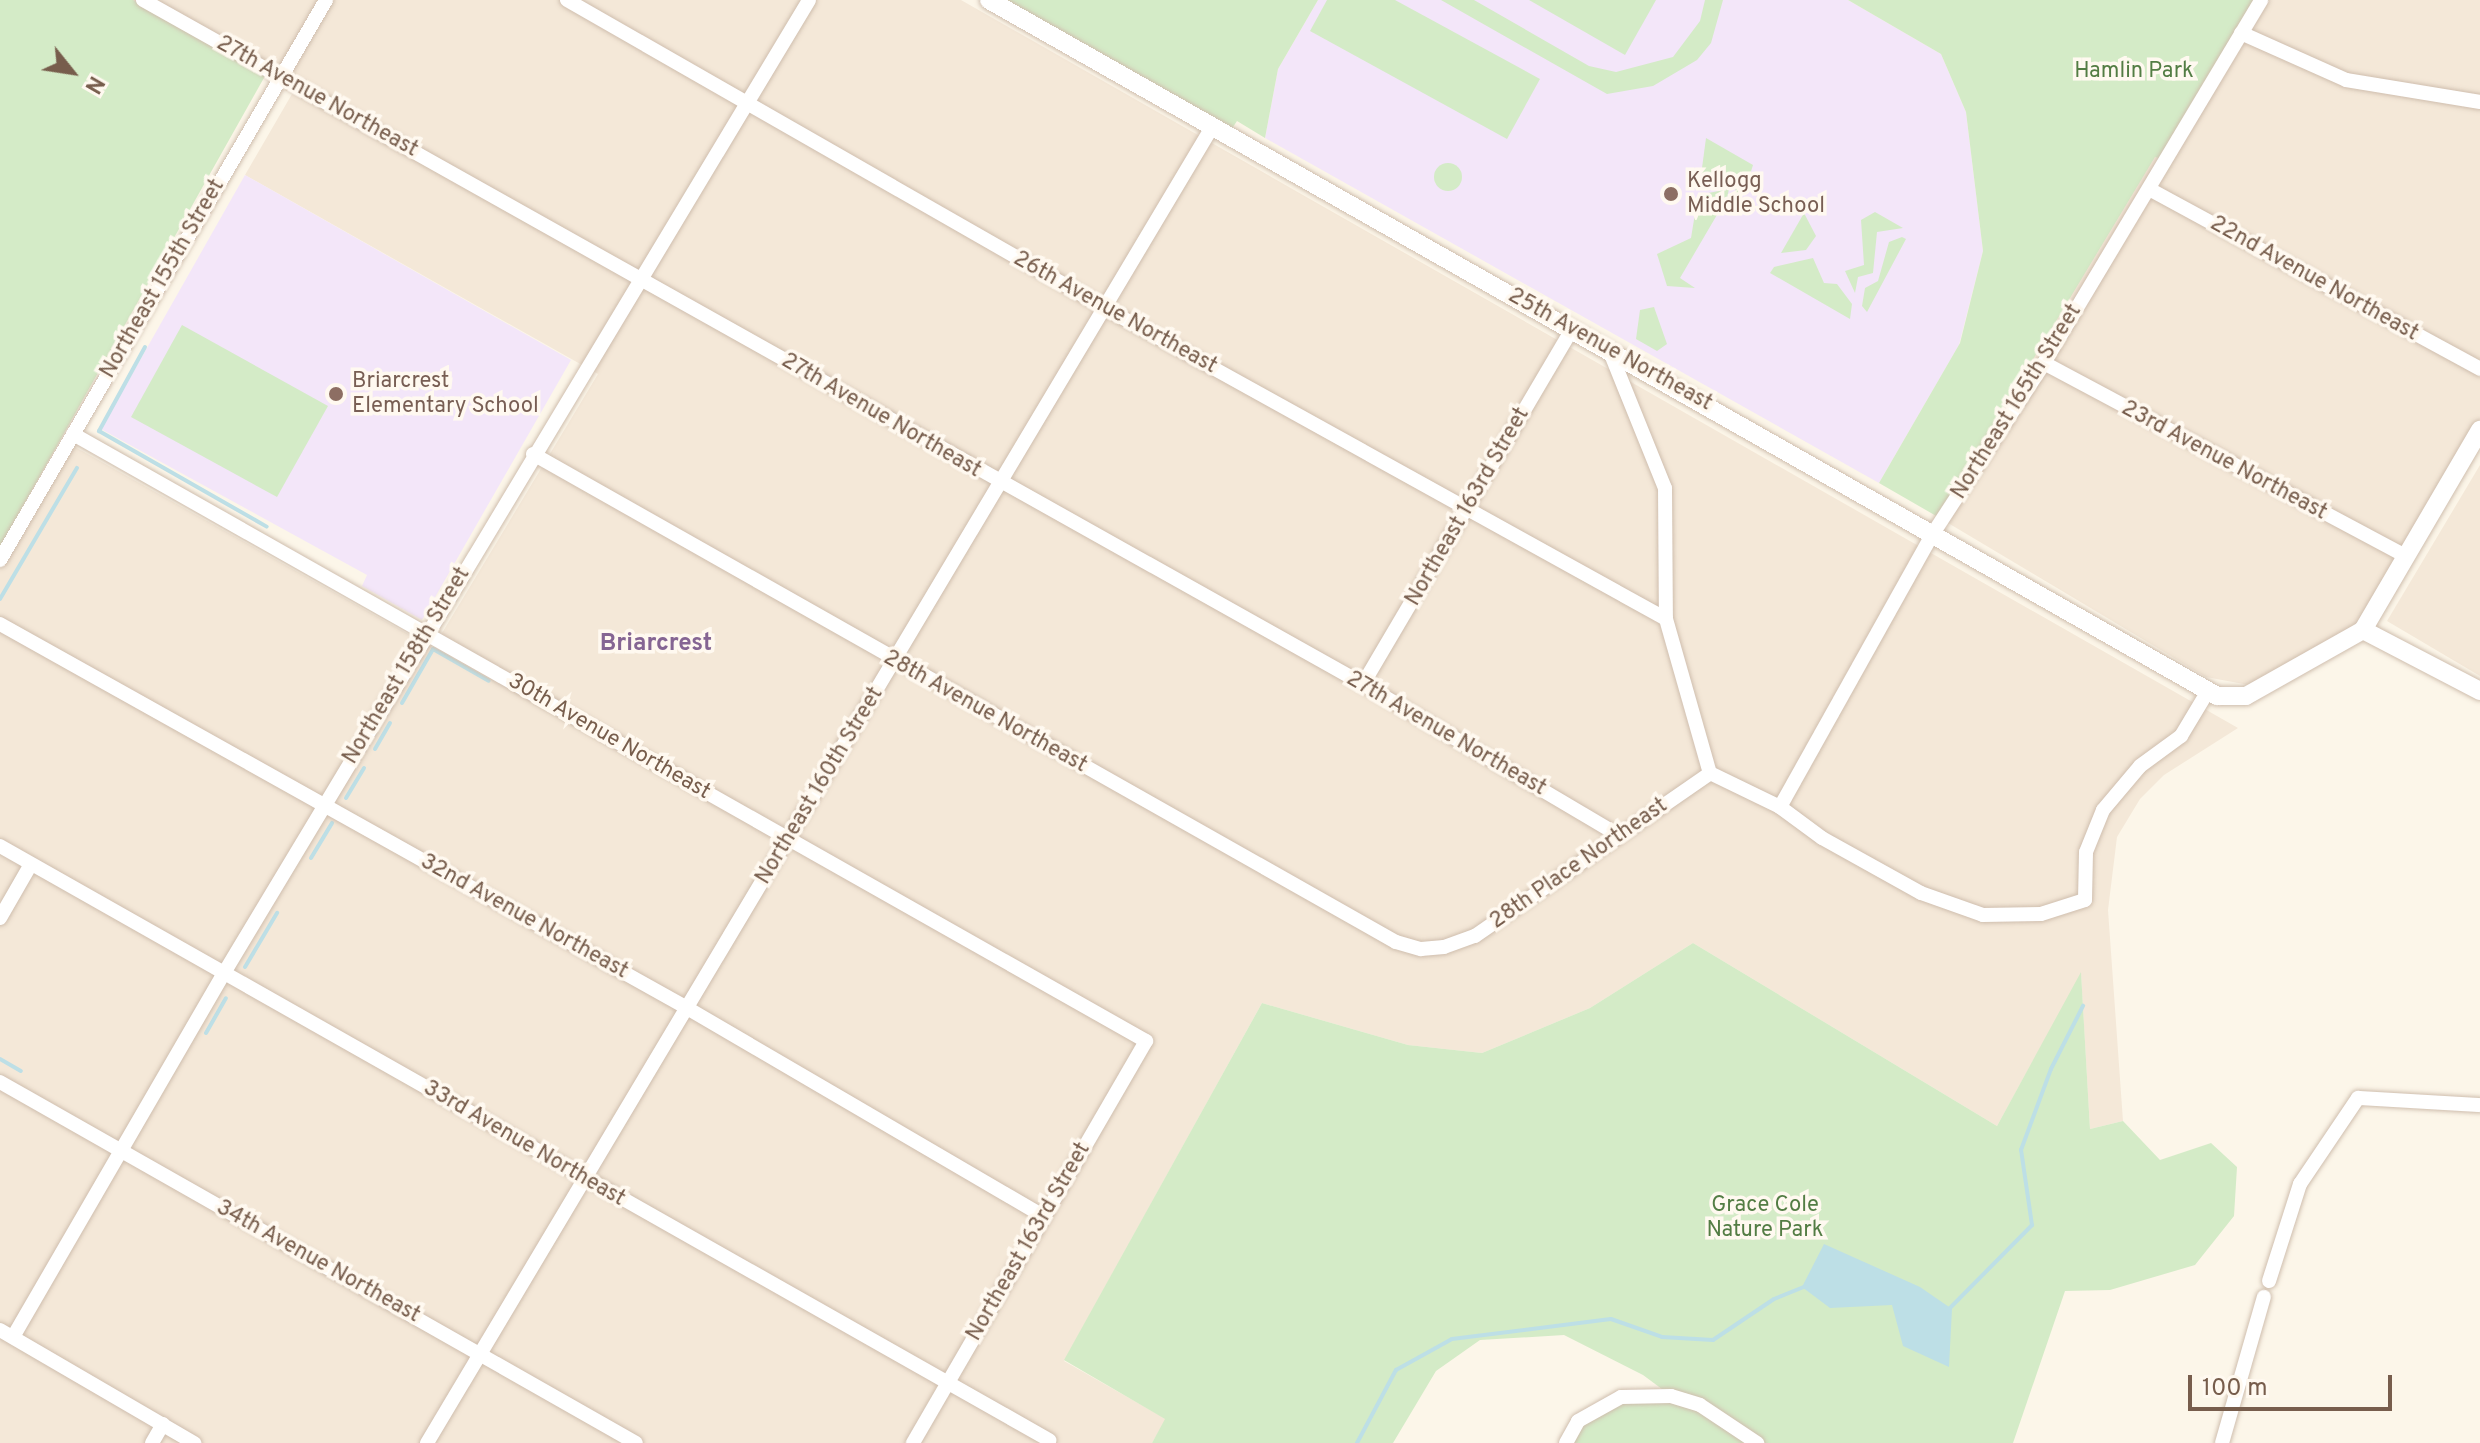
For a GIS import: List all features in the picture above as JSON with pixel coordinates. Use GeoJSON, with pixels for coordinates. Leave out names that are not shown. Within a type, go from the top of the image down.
{"type":"FeatureCollection","features":[{"type":"Feature","properties":{"kind":"street","name":"27th Avenue Northeast"},"geometry":{"type":"LineString","coordinates":[[143,0],[1001,484],[1363,684],[1618,835]]}},
{"type":"Feature","properties":{"kind":"street","name":"Northeast 155th Street"},"geometry":{"type":"LineString","coordinates":[[0,560],[326,0]]}},
{"type":"Feature","properties":{"kind":"street","name":"26th Avenue Northeast"},"geometry":{"type":"LineString","coordinates":[[567,0],[1105,308],[1666,619]]}},
{"type":"Feature","properties":{"kind":"street","name":"Northeast 158th Street"},"geometry":{"type":"LineString","coordinates":[[7,1334],[121,1151],[533,454],[809,0]]}},
{"type":"Feature","properties":{"kind":"street","name":"25th Avenue Northeast"},"geometry":{"type":"LineString","coordinates":[[989,0],[1934,532],[2208,691],[2231,697],[2246,696],[2363,630]]}},
{"type":"Feature","properties":{"kind":"street","name":"Northeast 165th Street"},"geometry":{"type":"LineString","coordinates":[[1780,807],[1934,532],[2044,363],[2261,0]]}},
{"type":"Feature","properties":{"kind":"street"},"geometry":{"type":"LineString","coordinates":[[2241,33],[2346,80],[2480,102]]}},
{"type":"Feature","properties":{"kind":"street","name":"Northeast 160th Street"},"geometry":{"type":"LineString","coordinates":[[427,1443],[1212,127]]}},
{"type":"Feature","properties":{"kind":"street","name":"22nd Avenue Northeast"},"geometry":{"type":"LineString","coordinates":[[2149,189],[2480,369]]}},
{"type":"Feature","properties":{"kind":"street","name":"Northeast 163rd Street"},"geometry":{"type":"LineString","coordinates":[[1363,684],[1572,329]]}},
{"type":"Feature","properties":{"kind":"street"},"geometry":{"type":"LineString","coordinates":[[1610,351],[1665,488],[1666,619],[1710,773],[1780,807],[1822,838],[1957,908],[2006,917],[2041,914],[2085,900],[2086,852],[2103,810],[2140,766],[2181,736],[2208,691]]}},
{"type":"Feature","properties":{"kind":"street","name":"23rd Avenue Northeast"},"geometry":{"type":"LineString","coordinates":[[2044,363],[2405,556]]}},
{"type":"Feature","properties":{"kind":"street"},"geometry":{"type":"LineString","coordinates":[[2480,430],[2363,630],[2480,691]]}},
{"type":"Feature","properties":{"kind":"street","name":"30th Avenue Northeast"},"geometry":{"type":"LineString","coordinates":[[73,434],[1146,1041]]}},
{"type":"Feature","properties":{"kind":"street","name":"28th Avenue Northeast"},"geometry":{"type":"LineString","coordinates":[[533,454],[1396,942],[1421,949],[1444,947]]}},
{"type":"Feature","properties":{"kind":"street","name":"32nd Avenue Northeast"},"geometry":{"type":"LineString","coordinates":[[0,624],[687,1008],[1044,1217]]}},
{"type":"Feature","properties":{"kind":"street","name":"28th Place Northeast"},"geometry":{"type":"LineString","coordinates":[[1444,947],[1475,936],[1710,773]]}},
{"type":"Feature","properties":{"kind":"street","name":"33rd Avenue Northeast"},"geometry":{"type":"LineString","coordinates":[[0,846],[584,1180],[1049,1440]]}},
{"type":"Feature","properties":{"kind":"street"},"geometry":{"type":"LineString","coordinates":[[0,918],[31,864]]}},
{"type":"Feature","properties":{"kind":"street","name":"Northeast 163rd Street"},"geometry":{"type":"LineString","coordinates":[[913,1443],[1146,1041]]}},
{"type":"Feature","properties":{"kind":"street","name":"34th Avenue Northeast"},"geometry":{"type":"LineString","coordinates":[[0,1082],[636,1443]]}},
{"type":"Feature","properties":{"kind":"street"},"geometry":{"type":"LineString","coordinates":[[2269,1281],[2300,1184],[2358,1098],[2480,1105]]}},
{"type":"Feature","properties":{"kind":"street"},"geometry":{"type":"LineString","coordinates":[[2222,1443],[2264,1297]]}},
{"type":"Feature","properties":{"kind":"street"},"geometry":{"type":"LineString","coordinates":[[7,1334],[194,1443]]}},
{"type":"Feature","properties":{"kind":"street"},"geometry":{"type":"LineString","coordinates":[[1566,1443],[1578,1421],[1621,1397],[1671,1396],[1700,1405],[1757,1443]]}},
{"type":"Feature","properties":{"kind":"street"},"geometry":{"type":"LineString","coordinates":[[152,1443],[163,1424]]}},
{"type":"Feature","properties":{"kind":"shaded area"},"geometry":{"type":"Polygon","coordinates":[[[131,0],[961,0],[2238,728],[2164,775],[2140,799],[2117,837],[2108,910],[2123,1121],[2090,1129],[2081,974],[1997,1126],[1693,943],[1590,1008],[1482,1053],[1408,1045],[1262,1003],[1064,1361],[1166,1419],[1152,1443],[0,1443],[0,560],[68,443],[433,648],[598,374],[245,175],[292,94],[131,0]]]}},
{"type":"Feature","properties":{"kind":"shaded area","name":"Kellogg Middle School"},"geometry":{"type":"Polygon","coordinates":[[[1318,0],[1848,0],[1941,54],[1966,112],[1983,251],[1959,345],[1879,483],[1265,138],[1278,69],[1318,0]]]}},
{"type":"Feature","properties":{"kind":"shaded area"},"geometry":{"type":"Polygon","coordinates":[[[2244,0],[2480,0],[2480,419],[2357,624],[2249,685],[2206,677],[1938,517],[2244,0]]]}},
{"type":"Feature","properties":{"kind":"shaded area","name":"Briarcrest Elementary School"},"geometry":{"type":"Polygon","coordinates":[[[245,175],[571,360],[422,620],[362,586],[367,575],[101,429],[245,175]]]}},
{"type":"Feature","properties":{"kind":"shaded area"},"geometry":{"type":"Polygon","coordinates":[[[2480,465],[2480,676],[2387,621],[2480,465]]]}},
{"type":"Feature","properties":{"kind":"green space"},"geometry":{"type":"Polygon","coordinates":[[[0,0],[133,0],[265,76],[0,547],[0,0]]]}},
{"type":"Feature","properties":{"kind":"green space"},"geometry":{"type":"Polygon","coordinates":[[[1002,0],[1318,0],[1278,69],[1265,138],[1237,121],[1227,136],[1002,0]]]}},
{"type":"Feature","properties":{"kind":"green space"},"geometry":{"type":"Polygon","coordinates":[[[1327,0],[1395,0],[1540,79],[1507,139],[1310,31],[1327,0]]]}},
{"type":"Feature","properties":{"kind":"green space"},"geometry":{"type":"Polygon","coordinates":[[[1441,0],[1474,0],[1589,66],[1616,72],[1673,57],[1700,21],[1705,0],[1723,0],[1711,43],[1697,60],[1653,86],[1607,94],[1441,0]]]}},
{"type":"Feature","properties":{"kind":"green space"},"geometry":{"type":"Polygon","coordinates":[[[1529,0],[1656,0],[1625,55],[1529,0]]]}},
{"type":"Feature","properties":{"kind":"green space","name":"Hamlin Park"},"geometry":{"type":"Polygon","coordinates":[[[1848,0],[2261,0],[2167,160],[2155,157],[1938,517],[1879,483],[1960,343],[1983,251],[1966,112],[1941,54],[1848,0]]]}},
{"type":"Feature","properties":{"kind":"green space"},"geometry":{"type":"Polygon","coordinates":[[[1706,138],[1753,165],[1749,178],[1700,183],[1706,138]]]}},
{"type":"Feature","properties":{"kind":"green space"},"geometry":{"type":"Polygon","coordinates":[[[1448,163],[1458,167],[1462,177],[1458,187],[1448,191],[1438,187],[1434,177],[1438,167],[1448,163]]]}},
{"type":"Feature","properties":{"kind":"green space"},"geometry":{"type":"Polygon","coordinates":[[[1743,186],[1736,215],[1721,208],[1680,278],[1695,288],[1667,286],[1657,254],[1691,238],[1698,195],[1729,189],[1725,207],[1731,210],[1736,187],[1743,186]]]}},
{"type":"Feature","properties":{"kind":"green space"},"geometry":{"type":"Polygon","coordinates":[[[1875,212],[1903,228],[1877,232],[1873,273],[1858,277],[1855,293],[1845,271],[1864,265],[1861,220],[1875,212]]]}},
{"type":"Feature","properties":{"kind":"green space"},"geometry":{"type":"Polygon","coordinates":[[[1804,213],[1816,236],[1806,250],[1781,253],[1804,213]]]}},
{"type":"Feature","properties":{"kind":"green space"},"geometry":{"type":"Polygon","coordinates":[[[1902,237],[1906,239],[1867,312],[1862,306],[1865,288],[1878,281],[1889,242],[1902,237]]]}},
{"type":"Feature","properties":{"kind":"green space"},"geometry":{"type":"Polygon","coordinates":[[[1813,258],[1824,283],[1837,284],[1852,304],[1850,319],[1770,273],[1774,267],[1813,258]]]}},
{"type":"Feature","properties":{"kind":"green space"},"geometry":{"type":"Polygon","coordinates":[[[1654,307],[1667,344],[1657,351],[1636,339],[1640,310],[1654,307]]]}},
{"type":"Feature","properties":{"kind":"green space"},"geometry":{"type":"Polygon","coordinates":[[[182,325],[328,406],[277,497],[131,417],[182,325]]]}},
{"type":"Feature","properties":{"kind":"green space","name":"Grace Cole Nature Park"},"geometry":{"type":"Polygon","coordinates":[[[1693,943],[1997,1126],[2081,972],[2090,1129],[2123,1121],[2160,1160],[2211,1143],[2237,1167],[2234,1216],[2195,1265],[2110,1290],[2065,1291],[2013,1443],[1566,1443],[1578,1421],[1621,1397],[1670,1395],[1643,1375],[1564,1335],[1480,1340],[1436,1371],[1393,1443],[1152,1443],[1165,1419],[1064,1360],[1262,1003],[1408,1045],[1482,1053],[1590,1008],[1693,943]]]}},
{"type":"Feature","properties":{"kind":"water"},"geometry":{"type":"Polygon","coordinates":[[[1824,1244],[1920,1287],[1952,1309],[1949,1367],[1903,1346],[1892,1305],[1830,1308],[1802,1287],[1824,1244]]]}},
{"type":"Feature","properties":{"kind":"waterway"},"geometry":{"type":"LineString","coordinates":[[145,347],[99,431],[267,527]]}},
{"type":"Feature","properties":{"kind":"waterway"},"geometry":{"type":"LineString","coordinates":[[0,599],[77,468]]}},
{"type":"Feature","properties":{"kind":"waterway"},"geometry":{"type":"LineString","coordinates":[[402,703],[433,649],[489,681]]}},
{"type":"Feature","properties":{"kind":"waterway"},"geometry":{"type":"LineString","coordinates":[[375,749],[390,723]]}},
{"type":"Feature","properties":{"kind":"waterway"},"geometry":{"type":"LineString","coordinates":[[346,798],[364,768]]}},
{"type":"Feature","properties":{"kind":"waterway"},"geometry":{"type":"LineString","coordinates":[[311,858],[332,823]]}},
{"type":"Feature","properties":{"kind":"waterway"},"geometry":{"type":"LineString","coordinates":[[245,967],[277,913]]}},
{"type":"Feature","properties":{"kind":"waterway"},"geometry":{"type":"LineString","coordinates":[[206,1033],[226,998]]}},
{"type":"Feature","properties":{"kind":"waterway"},"geometry":{"type":"LineString","coordinates":[[1947,1311],[2032,1225],[2021,1150],[2051,1069],[2083,1006]]}},
{"type":"Feature","properties":{"kind":"waterway"},"geometry":{"type":"LineString","coordinates":[[0,1059],[21,1071]]}},
{"type":"Feature","properties":{"kind":"waterway"},"geometry":{"type":"LineString","coordinates":[[1357,1443],[1396,1370],[1452,1339],[1611,1319],[1662,1337],[1713,1340],[1774,1299],[1804,1287]]}},
{"type":"Feature","properties":{"kind":"place","name":"Kellogg Middle School"},"geometry":{"type":"Point","coordinates":[1671,194]}},
{"type":"Feature","properties":{"kind":"place","name":"Briarcrest Elementary School"},"geometry":{"type":"Point","coordinates":[336,394]}},
{"type":"Feature","properties":{"kind":"district","name":"Briarcrest"},"geometry":{"type":"Point","coordinates":[656,645]}}]}
